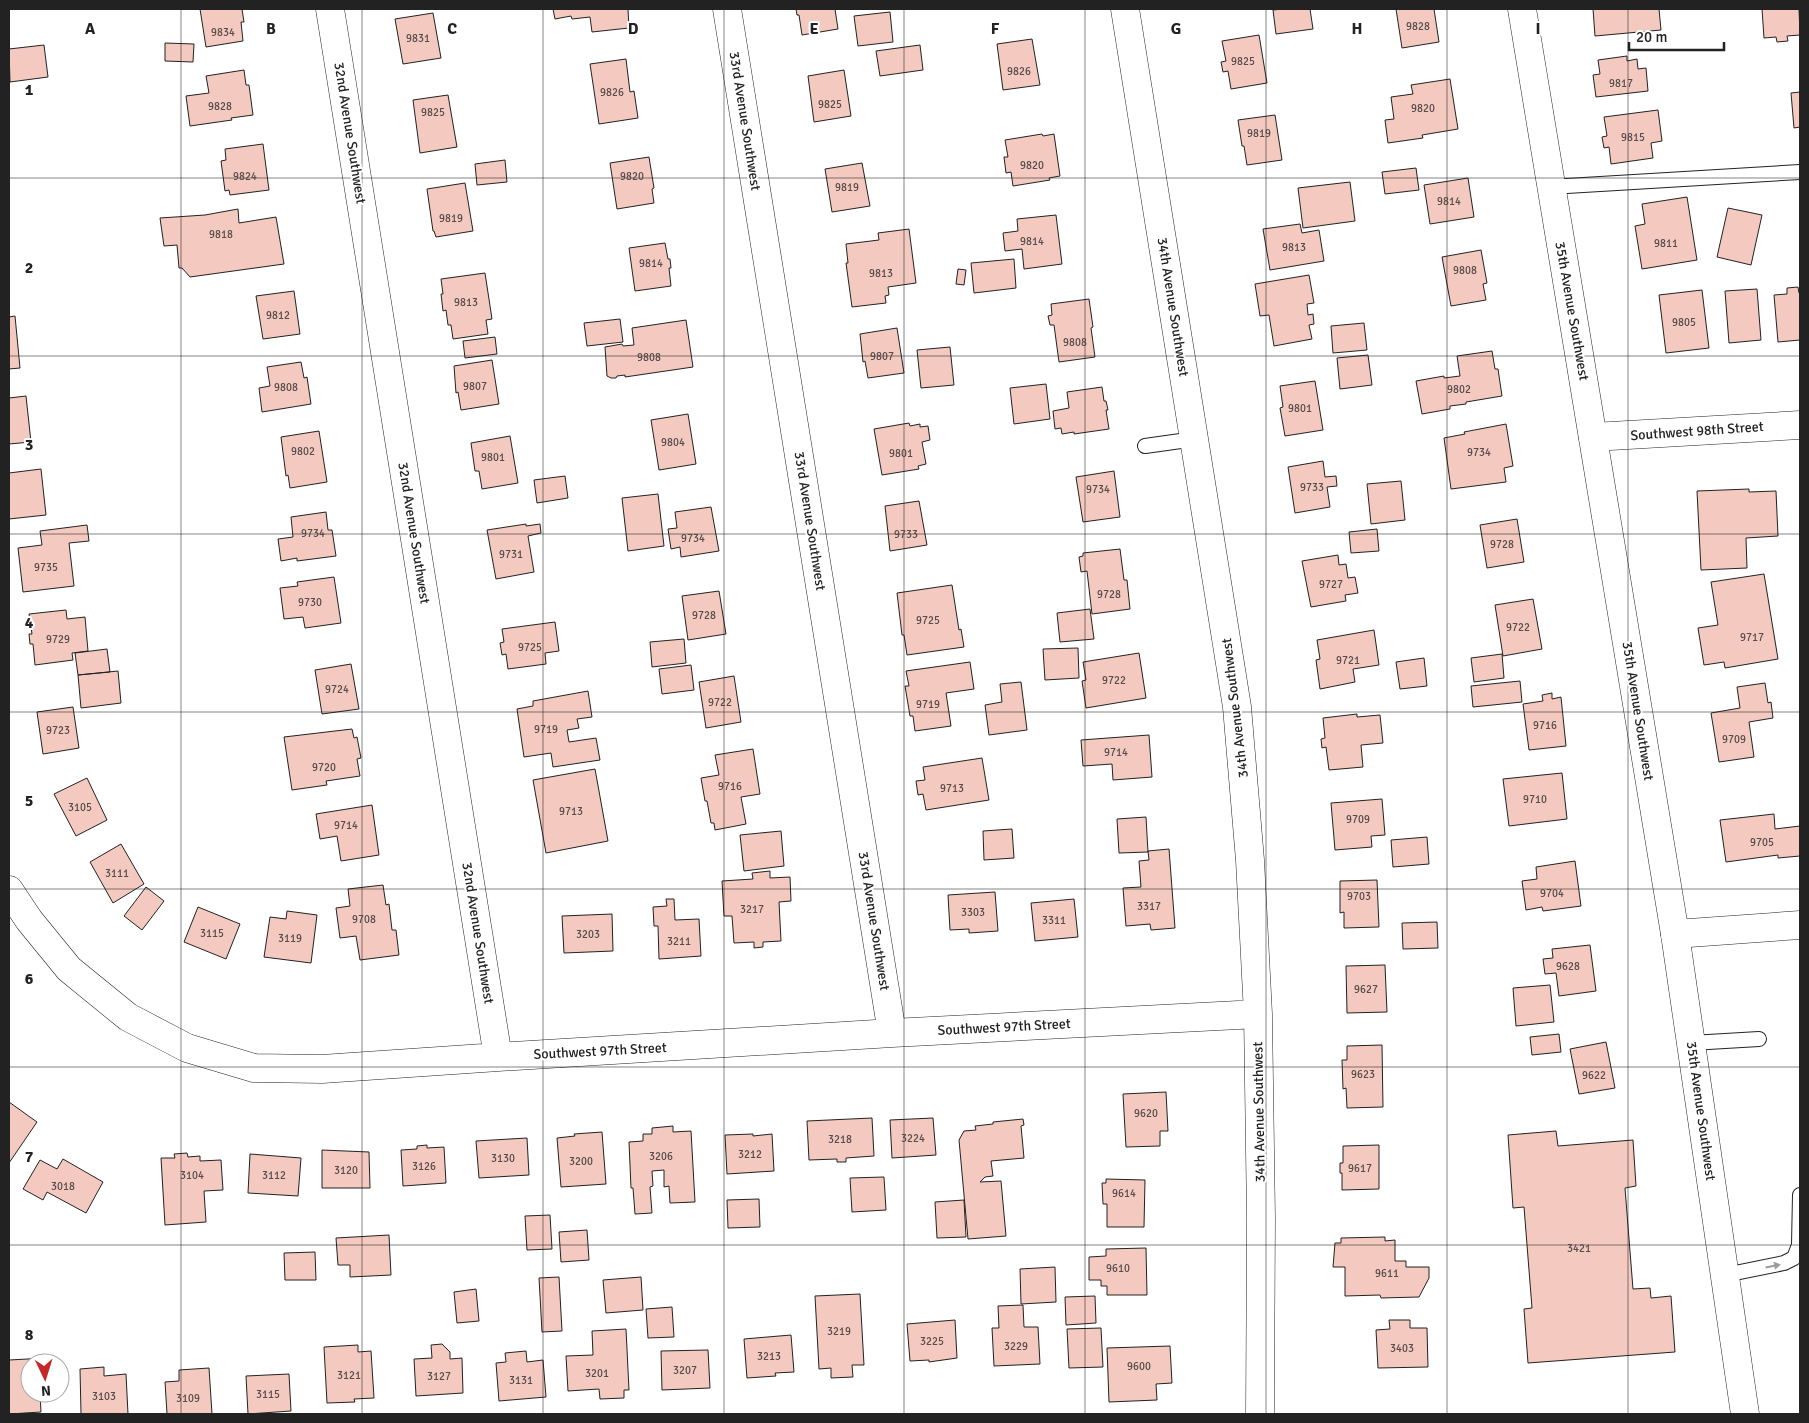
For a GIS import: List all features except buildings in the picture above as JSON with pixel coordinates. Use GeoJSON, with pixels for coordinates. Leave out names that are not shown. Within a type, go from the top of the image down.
{"type":"FeatureCollection","features":[{"type":"Feature","properties":{"kind":"street","name":"32nd Avenue Southwest"},"geometry":{"type":"LineString","coordinates":[[330,9],[498,1057]]}},
{"type":"Feature","properties":{"kind":"street","name":"33rd Avenue Southwest"},"geometry":{"type":"LineString","coordinates":[[727,9],[892,1033]]}},
{"type":"Feature","properties":{"kind":"street","name":"34th Avenue Southwest"},"geometry":{"type":"LineString","coordinates":[[1125,9],[1237,707],[1250,860],[1258,1014],[1261,1218],[1260,1414]]}},
{"type":"Feature","properties":{"kind":"street","name":"35th Avenue Southwest"},"geometry":{"type":"LineString","coordinates":[[1522,9],[1550,188],[1675,934],[1745,1414]]}},
{"type":"Feature","properties":{"kind":"street","name":"Southwest 98th Street"},"geometry":{"type":"LineString","coordinates":[[1593,437],[1800,425]]}},
{"type":"Feature","properties":{"kind":"street","name":"Southwest 97th Street"},"geometry":{"type":"LineString","coordinates":[[9,890],[29,920],[69,969],[128,1017],[187,1048],[254,1068],[322,1069],[892,1033],[1258,1014]]}},
{"type":"Feature","properties":{"kind":"street"},"geometry":{"type":"LineString","coordinates":[[1675,934],[1800,926]]}},
{"type":"Feature","properties":{"kind":"lane"},"geometry":{"type":"LineString","coordinates":[[1550,188],[1800,172]]}},
{"type":"Feature","properties":{"kind":"lane"},"geometry":{"type":"LineString","coordinates":[[1145,446],[1195,439]]}},
{"type":"Feature","properties":{"kind":"lane"},"geometry":{"type":"LineString","coordinates":[[1691,1044],[1759,1039]]}},
{"type":"Feature","properties":{"kind":"lane"},"geometry":{"type":"LineString","coordinates":[[1725,1275],[1784,1263],[1794,1258],[1799,1245],[1800,1195]]}}]}
